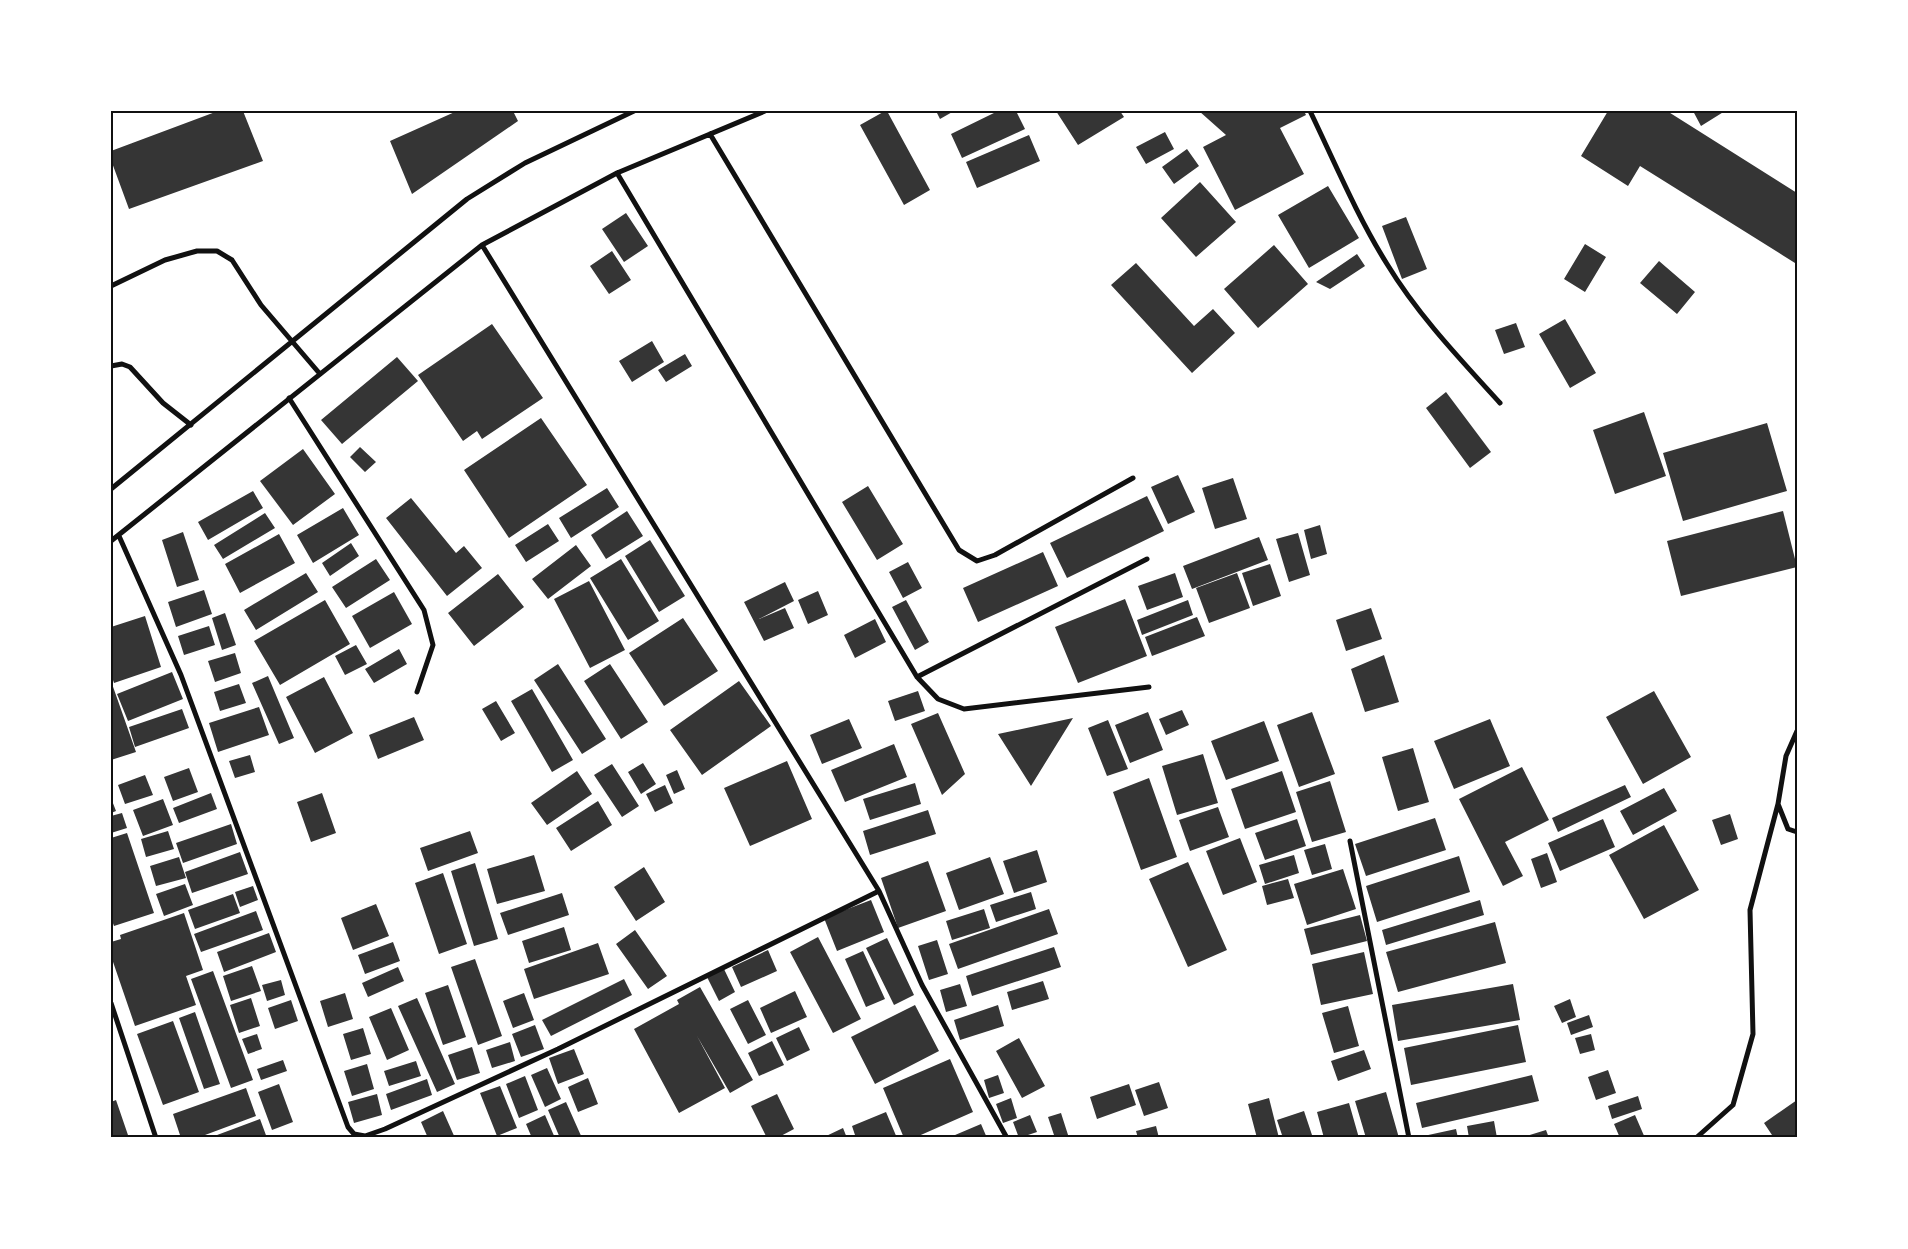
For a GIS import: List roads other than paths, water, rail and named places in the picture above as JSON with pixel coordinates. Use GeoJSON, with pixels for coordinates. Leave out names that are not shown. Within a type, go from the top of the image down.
{"type":"FeatureCollection","features":[{"type":"Feature","properties":{"kind":"street"},"geometry":{"type":"LineString","coordinates":[[111,489],[467,199],[525,162],[634,111]]}},
{"type":"Feature","properties":{"kind":"street"},"geometry":{"type":"LineString","coordinates":[[111,541],[482,245],[617,173],[765,111]]}},
{"type":"Feature","properties":{"kind":"street"},"geometry":{"type":"LineString","coordinates":[[1310,111],[1361,219],[1388,265],[1444,342],[1500,403]]}},
{"type":"Feature","properties":{"kind":"street"},"geometry":{"type":"LineString","coordinates":[[710,134],[959,550],[977,561],[994,555],[1133,478]]}},
{"type":"Feature","properties":{"kind":"street"},"geometry":{"type":"LineString","coordinates":[[617,173],[917,677],[938,699],[964,709],[1149,687]]}},
{"type":"Feature","properties":{"kind":"street"},"geometry":{"type":"LineString","coordinates":[[482,245],[879,891],[922,985],[1007,1138]]}},
{"type":"Feature","properties":{"kind":"street"},"geometry":{"type":"LineString","coordinates":[[111,286],[165,260],[197,250],[217,251],[232,260],[261,305],[294,341],[320,374]]}},
{"type":"Feature","properties":{"kind":"street"},"geometry":{"type":"LineString","coordinates":[[111,366],[122,364],[130,367],[163,403],[191,425]]}},
{"type":"Feature","properties":{"kind":"street"},"geometry":{"type":"LineString","coordinates":[[289,398],[424,610],[433,645],[418,692]]}},
{"type":"Feature","properties":{"kind":"street"},"geometry":{"type":"LineString","coordinates":[[119,536],[181,675],[345,1118],[354,1134],[365,1136],[385,1129],[541,1057],[879,891]]}},
{"type":"Feature","properties":{"kind":"street"},"geometry":{"type":"LineString","coordinates":[[917,677],[1147,559]]}},
{"type":"Feature","properties":{"kind":"street"},"geometry":{"type":"LineString","coordinates":[[1696,1138],[1733,1105],[1753,1034],[1750,910],[1778,804],[1786,756],[1797,732]]}},
{"type":"Feature","properties":{"kind":"street"},"geometry":{"type":"LineString","coordinates":[[1778,804],[1788,829],[1797,832]]}},
{"type":"Feature","properties":{"kind":"street"},"geometry":{"type":"LineString","coordinates":[[1350,841],[1409,1138]]}},
{"type":"Feature","properties":{"kind":"street"},"geometry":{"type":"LineString","coordinates":[[111,1003],[156,1138]]}}]}
